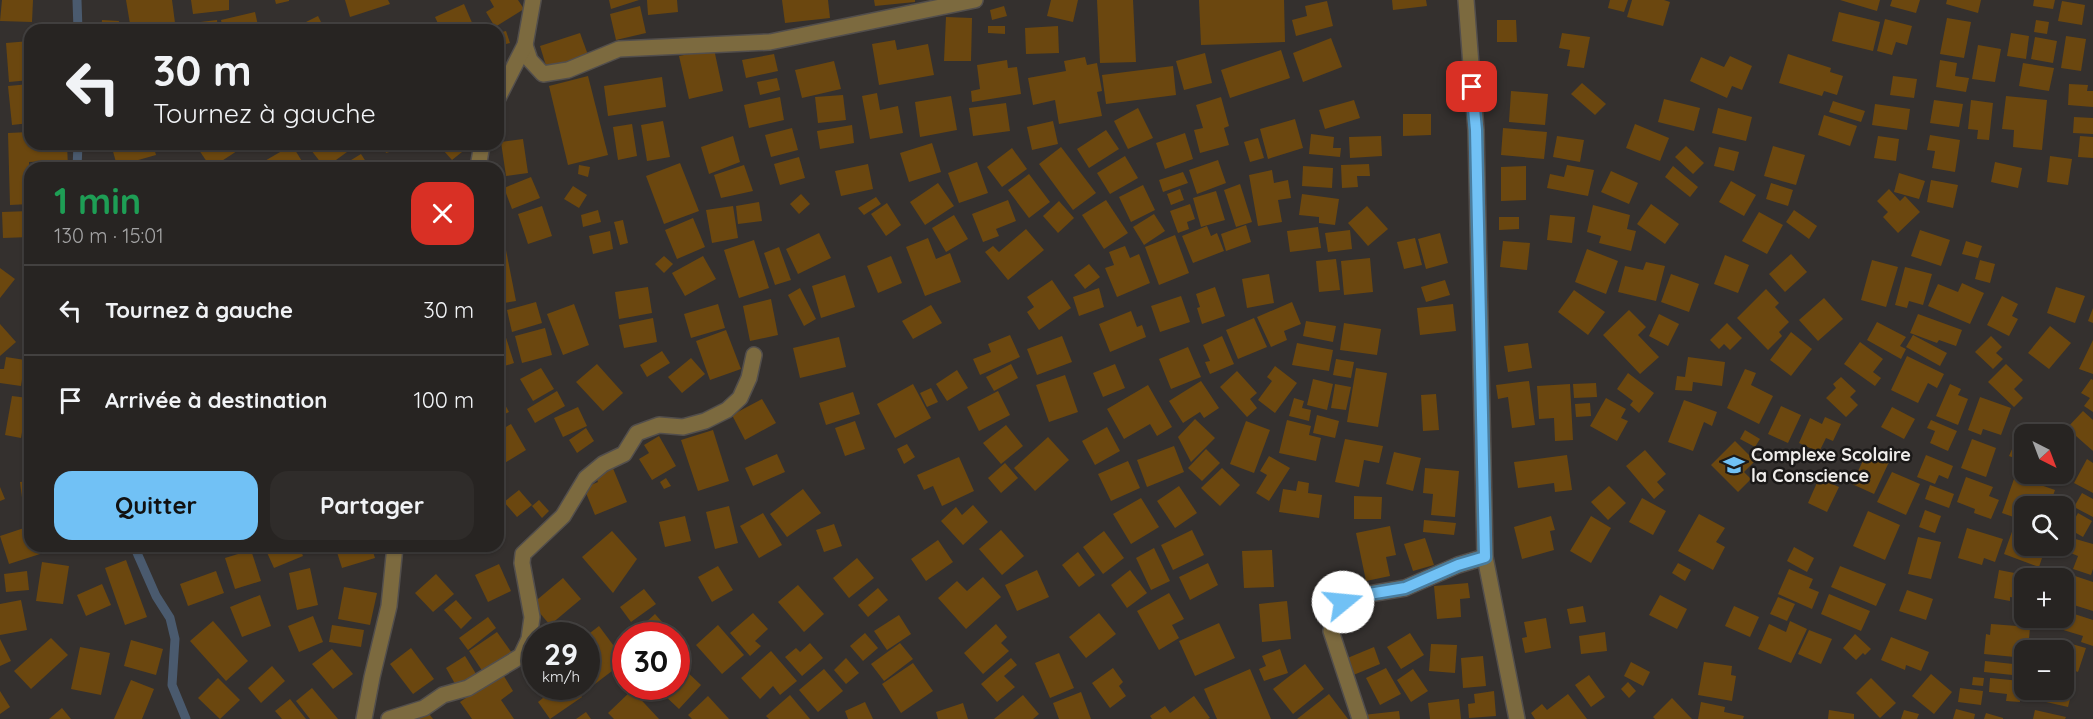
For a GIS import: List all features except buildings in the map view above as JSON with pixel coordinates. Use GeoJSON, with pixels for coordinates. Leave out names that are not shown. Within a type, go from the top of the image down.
{"type":"FeatureCollection","features":[{"type":"Feature","properties":{"kind":"street"},"geometry":{"type":"LineString","coordinates":[[504,86],[525,45],[533,0]]}},
{"type":"Feature","properties":{"kind":"street"},"geometry":{"type":"LineString","coordinates":[[525,45],[530,60],[543,74],[568,70],[618,49],[770,42],[975,0]]}},
{"type":"Feature","properties":{"kind":"street"},"geometry":{"type":"LineString","coordinates":[[1466,0],[1476,130],[1485,557],[1517,719]]}},
{"type":"Feature","properties":{"kind":"street"},"geometry":{"type":"LineString","coordinates":[[389,719],[424,708],[443,695],[468,688],[521,656],[529,639],[532,617],[522,563],[523,554],[563,516],[586,478],[603,464],[624,454],[637,433],[659,426],[683,427],[705,421],[740,398],[749,378],[754,355]]}},
{"type":"Feature","properties":{"kind":"street"},"geometry":{"type":"LineString","coordinates":[[368,717],[372,677],[389,606],[394,552]]}},
{"type":"Feature","properties":{"kind":"street"},"geometry":{"type":"LineString","coordinates":[[1360,719],[1331,631],[1343,602],[1369,594],[1405,588],[1458,565],[1485,557]]}},
{"type":"Feature","properties":{"kind":"waterway"},"geometry":{"type":"LineString","coordinates":[[77,0],[78,24]]}},
{"type":"Feature","properties":{"kind":"waterway"},"geometry":{"type":"LineString","coordinates":[[77,162],[78,150]]}},
{"type":"Feature","properties":{"kind":"waterway"},"geometry":{"type":"LineString","coordinates":[[137,552],[156,596],[170,618],[175,639],[172,685],[186,719]]}},
{"type":"Feature","properties":{"kind":"place","name":"Complexe Scolaire la Conscience"},"geometry":{"type":"Point","coordinates":[1734,465]}},
{"type":"Feature","properties":{"kind":"route"},"geometry":{"type":"LineString","coordinates":[[1343,602],[1369,594],[1405,588],[1437,573],[1485,557],[1476,130],[1472,87]]}}]}
